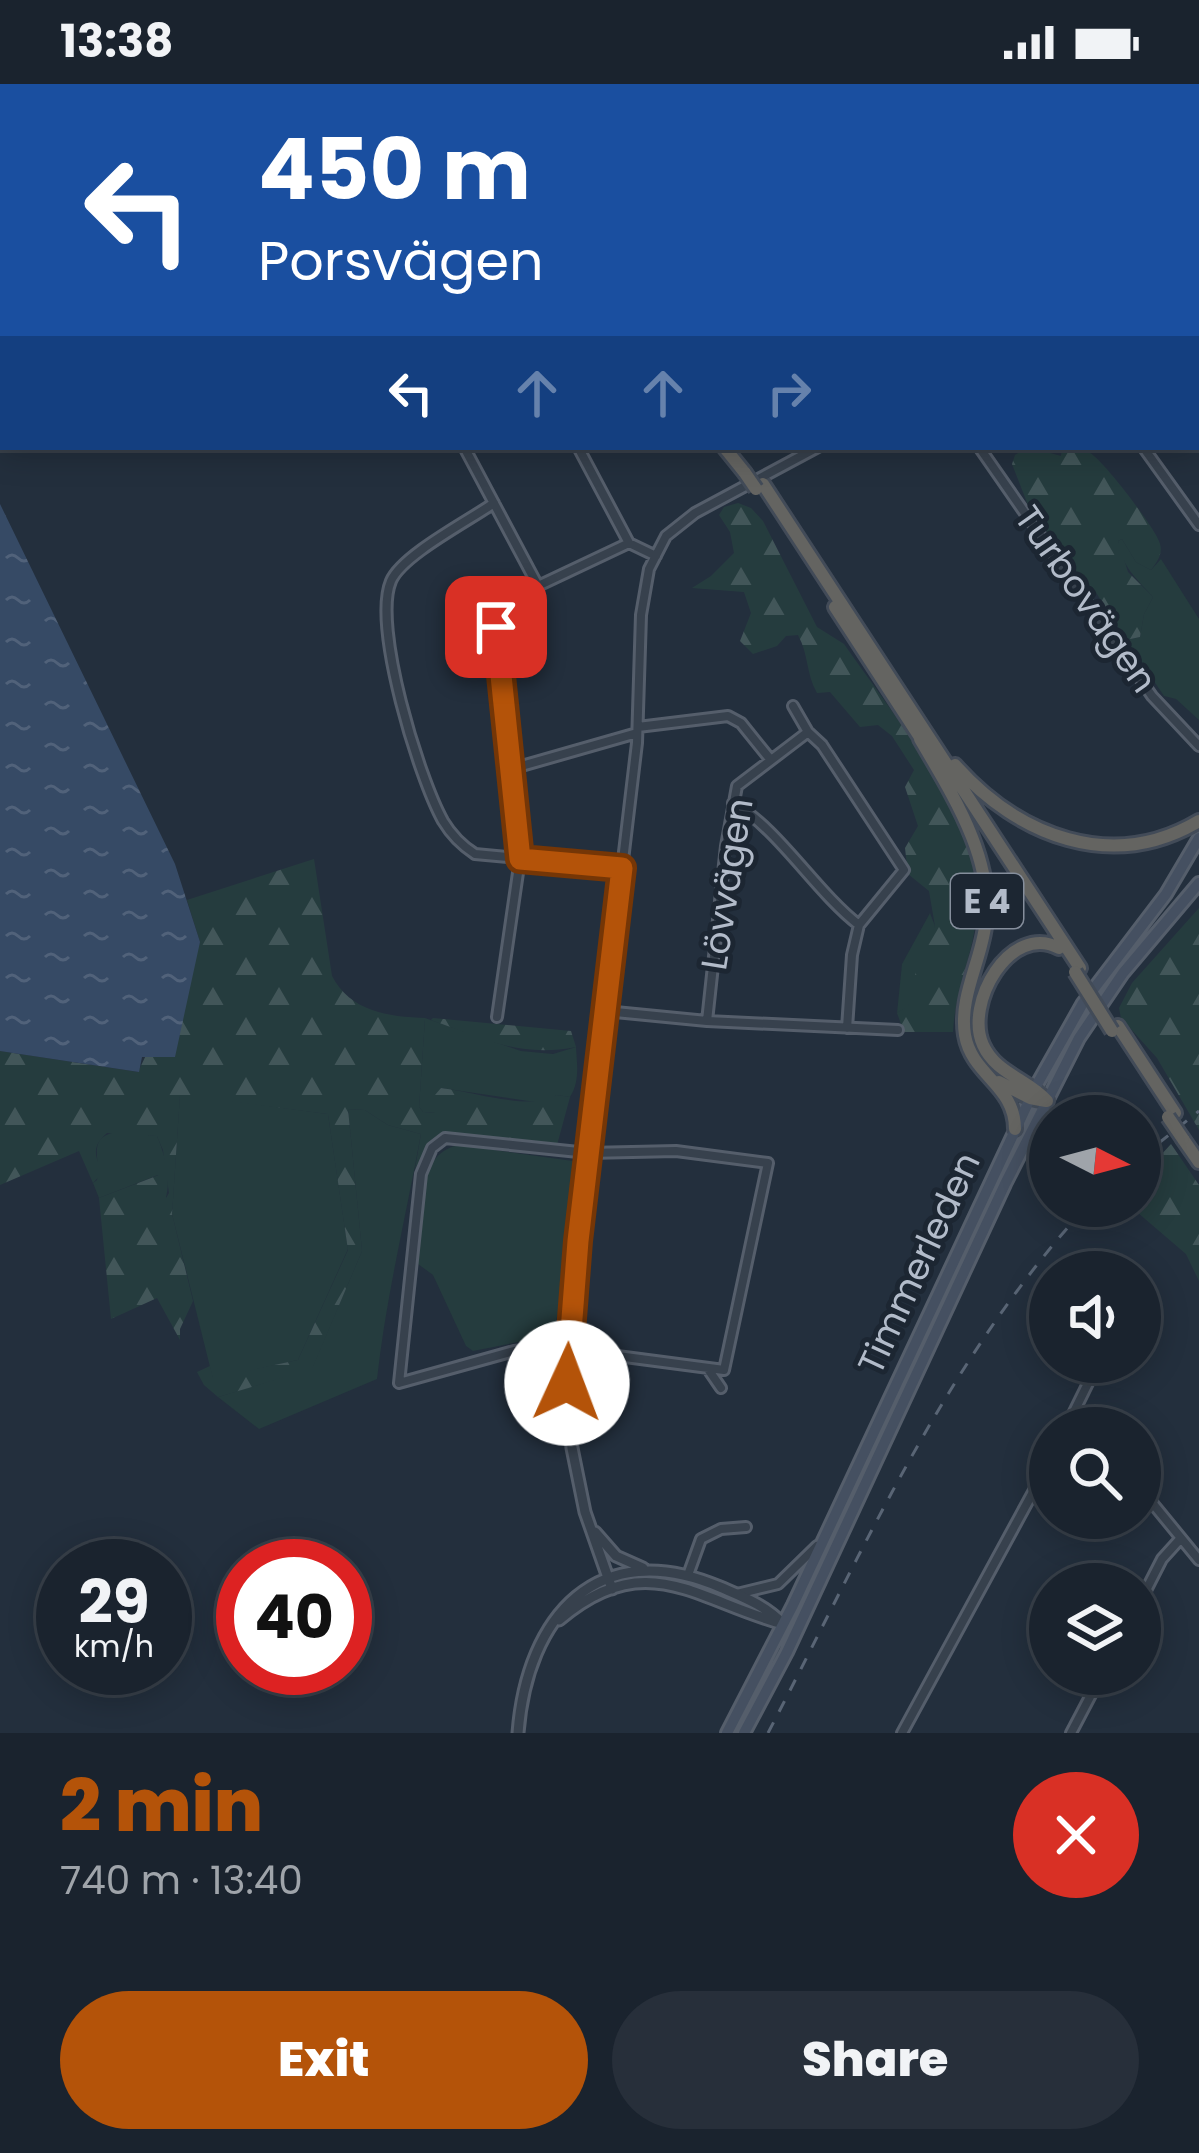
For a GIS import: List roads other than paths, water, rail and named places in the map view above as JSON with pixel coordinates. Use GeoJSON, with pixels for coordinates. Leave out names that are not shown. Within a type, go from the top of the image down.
{"type":"FeatureCollection","features":[{"type":"Feature","properties":{"kind":"highway","name":"E 4"},"geometry":{"type":"LineString","coordinates":[[727,450],[748,471]]}},
{"type":"Feature","properties":{"kind":"highway","name":"E 4"},"geometry":{"type":"LineString","coordinates":[[736,450],[910,708],[1199,1162]]}},
{"type":"Feature","properties":{"kind":"highway","name":"E 4"},"geometry":{"type":"LineString","coordinates":[[759,487],[1077,970]]}},
{"type":"Feature","properties":{"kind":"highway","name":"E 4"},"geometry":{"type":"LineString","coordinates":[[910,708],[972,783],[1006,811],[1043,832],[1091,846],[1130,846],[1165,838],[1199,821]]}},
{"type":"Feature","properties":{"kind":"highway","name":"E 4"},"geometry":{"type":"LineString","coordinates":[[917,733],[961,814],[985,884],[986,925],[964,1022],[968,1048],[1011,1101],[1015,1130]]}},
{"type":"Feature","properties":{"kind":"highway","name":"E 4"},"geometry":{"type":"LineString","coordinates":[[1033,1093],[990,1058],[979,1037],[978,1012],[994,976],[1020,947],[1040,942],[1060,948]]}},
{"type":"Feature","properties":{"kind":"highway","name":"E 4"},"geometry":{"type":"LineString","coordinates":[[988,1074],[1036,1095]]}},
{"type":"Feature","properties":{"kind":"highway","name":"E 4"},"geometry":{"type":"LineString","coordinates":[[1186,1137],[1199,1149]]}},
{"type":"Feature","properties":{"kind":"main road"},"geometry":{"type":"LineString","coordinates":[[1199,837],[1199,854]]}},
{"type":"Feature","properties":{"kind":"main road","name":"Timmerleden"},"geometry":{"type":"LineString","coordinates":[[727,1733],[823,1541],[1033,1093],[1083,1003],[1166,894],[1199,837]]}},
{"type":"Feature","properties":{"kind":"main road","name":"Timmerleden"},"geometry":{"type":"LineString","coordinates":[[1050,1095],[1108,993],[1199,883]]}},
{"type":"Feature","properties":{"kind":"main road","name":"Timmerleden"},"geometry":{"type":"LineString","coordinates":[[744,1733],[1029,1139]]}},
{"type":"Feature","properties":{"kind":"street"},"geometry":{"type":"LineString","coordinates":[[466,450],[538,586]]}},
{"type":"Feature","properties":{"kind":"street"},"geometry":{"type":"LineString","coordinates":[[580,450],[629,543],[656,556]]}},
{"type":"Feature","properties":{"kind":"street"},"geometry":{"type":"LineString","coordinates":[[610,1584],[572,1448],[568,1348],[638,730],[645,582],[666,536],[694,513],[812,450]]}},
{"type":"Feature","properties":{"kind":"street","name":"Turbovägen"},"geometry":{"type":"LineString","coordinates":[[981,450],[1153,696],[1199,746]]}},
{"type":"Feature","properties":{"kind":"street"},"geometry":{"type":"LineString","coordinates":[[1146,450],[1199,525]]}},
{"type":"Feature","properties":{"kind":"street"},"geometry":{"type":"LineString","coordinates":[[494,503],[398,571],[388,597],[389,630],[404,716],[444,822],[460,844],[475,854],[622,868]]}},
{"type":"Feature","properties":{"kind":"street"},"geometry":{"type":"LineString","coordinates":[[497,1017],[520,859],[496,627],[499,612],[538,586],[629,543]]}},
{"type":"Feature","properties":{"kind":"street"},"geometry":{"type":"LineString","coordinates":[[793,706],[904,870],[859,925],[852,955],[848,1028]]}},
{"type":"Feature","properties":{"kind":"street"},"geometry":{"type":"LineString","coordinates":[[511,769],[638,730],[728,716],[741,723],[770,759]]}},
{"type":"Feature","properties":{"kind":"street","name":"Lövvägen"},"geometry":{"type":"LineString","coordinates":[[707,1022],[736,786],[808,732]]}},
{"type":"Feature","properties":{"kind":"street"},"geometry":{"type":"LineString","coordinates":[[734,803],[859,925]]}},
{"type":"Feature","properties":{"kind":"street"},"geometry":{"type":"LineString","coordinates":[[605,1011],[707,1022],[898,1030]]}},
{"type":"Feature","properties":{"kind":"street"},"geometry":{"type":"LineString","coordinates":[[445,1138],[470,1138],[588,1154],[676,1151],[768,1163],[724,1370],[568,1348],[514,1351],[399,1383],[421,1174],[431,1148],[445,1138]]}},
{"type":"Feature","properties":{"kind":"street"},"geometry":{"type":"LineString","coordinates":[[707,1368],[721,1388]]}},
{"type":"Feature","properties":{"kind":"street"},"geometry":{"type":"LineString","coordinates":[[902,1733],[1029,1500]]}},
{"type":"Feature","properties":{"kind":"street"},"geometry":{"type":"LineString","coordinates":[[1161,1514],[1199,1560]]}},
{"type":"Feature","properties":{"kind":"street"},"geometry":{"type":"LineString","coordinates":[[590,1525],[616,1556],[737,1594],[771,1611],[783,1624]]}},
{"type":"Feature","properties":{"kind":"street"},"geometry":{"type":"LineString","coordinates":[[688,1575],[701,1539],[721,1529],[746,1527]]}},
{"type":"Feature","properties":{"kind":"street"},"geometry":{"type":"LineString","coordinates":[[1160,1563],[1180,1538]]}},
{"type":"Feature","properties":{"kind":"street"},"geometry":{"type":"LineString","coordinates":[[737,1594],[778,1584],[823,1541]]}},
{"type":"Feature","properties":{"kind":"street"},"geometry":{"type":"LineString","coordinates":[[518,1733],[524,1688],[550,1628],[610,1584],[653,1571]]}},
{"type":"Feature","properties":{"kind":"street"},"geometry":{"type":"LineString","coordinates":[[610,1584],[676,1584],[796,1631]]}},
{"type":"Feature","properties":{"kind":"street"},"geometry":{"type":"LineString","coordinates":[[757,1617],[767,1625],[770,1648]]}},
{"type":"Feature","properties":{"kind":"street"},"geometry":{"type":"LineString","coordinates":[[1071,1733],[1091,1695]]}},
{"type":"Feature","properties":{"kind":"water"},"geometry":{"type":"Polygon","coordinates":[[[0,504],[175,864],[200,942],[175,1057],[142,1057],[139,1072],[0,1051],[0,504]]]}},
{"type":"Feature","properties":{"kind":"railway"},"geometry":{"type":"LineString","coordinates":[[1161,1141],[1199,1111]]}},
{"type":"Feature","properties":{"kind":"railway"},"geometry":{"type":"LineString","coordinates":[[768,1733],[874,1526],[950,1392],[991,1327],[1069,1227]]}}]}
